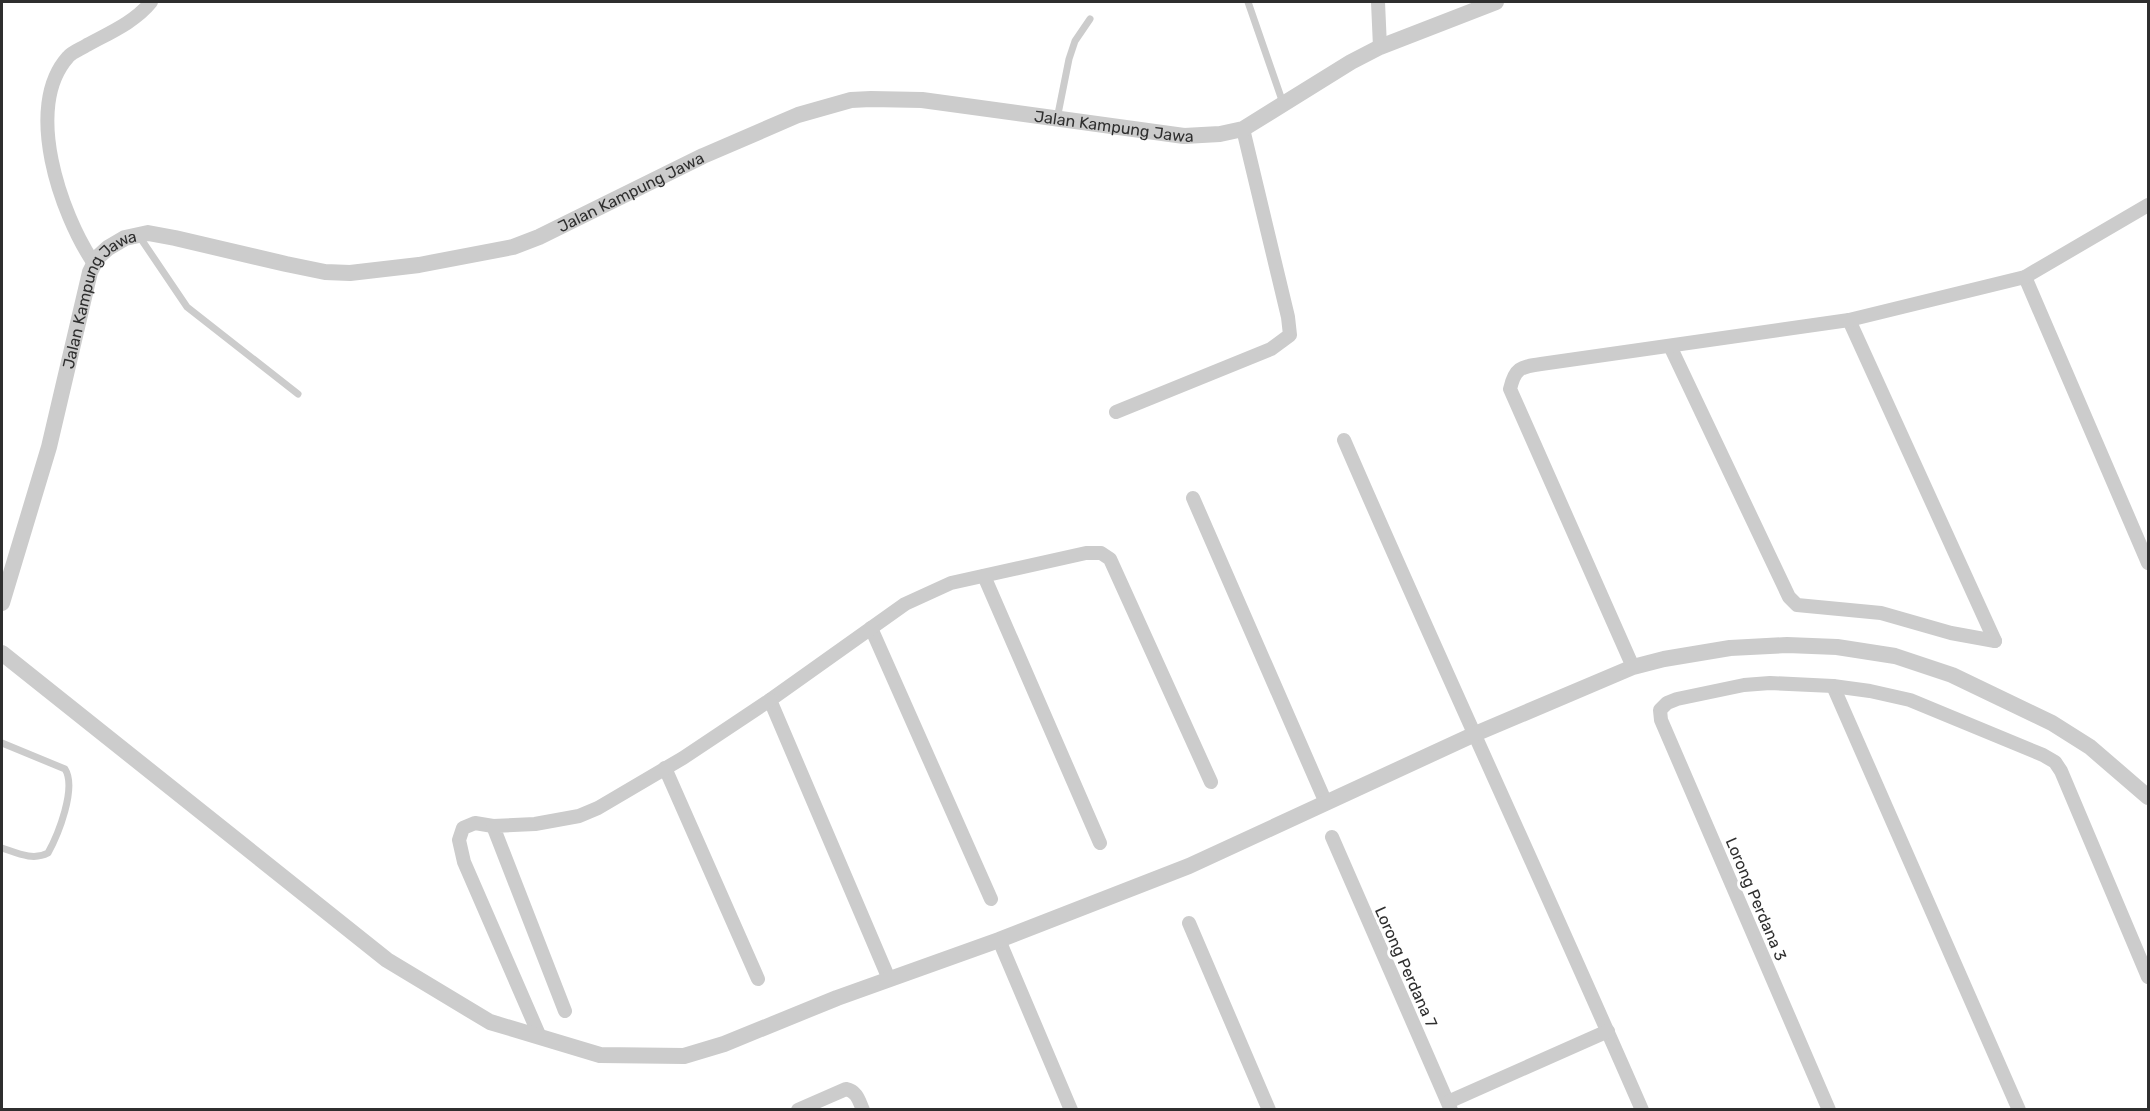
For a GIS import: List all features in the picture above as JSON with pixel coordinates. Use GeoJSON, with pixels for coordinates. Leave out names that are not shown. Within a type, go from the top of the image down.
{"type":"FeatureCollection","features":[{"type":"Feature","properties":{"kind":"street"},"geometry":{"type":"LineString","coordinates":[[93,262],[80,243],[52,166],[47,104],[54,79],[68,56],[142,13],[150,2]]}},
{"type":"Feature","properties":{"kind":"street"},"geometry":{"type":"LineString","coordinates":[[1378,2],[1380,47]]}},
{"type":"Feature","properties":{"kind":"street","name":"Jalan Kampung Jawa"},"geometry":{"type":"LineString","coordinates":[[2,603],[49,447],[93,262],[108,248],[125,238],[148,233],[326,272],[378,271],[419,266],[513,247],[566,225],[713,151],[798,115],[850,100],[922,100],[1184,136],[1220,134],[1243,129],[1351,62],[1380,47],[1496,2]]}},
{"type":"Feature","properties":{"kind":"street"},"geometry":{"type":"LineString","coordinates":[[1116,412],[1271,350],[1290,335],[1288,317],[1243,129]]}},
{"type":"Feature","properties":{"kind":"street"},"geometry":{"type":"LineString","coordinates":[[1633,667],[1510,389],[1514,374],[1523,367],[1849,320],[2025,277],[2148,205]]}},
{"type":"Feature","properties":{"kind":"street"},"geometry":{"type":"LineString","coordinates":[[2025,277],[2148,563]]}},
{"type":"Feature","properties":{"kind":"street"},"geometry":{"type":"LineString","coordinates":[[1670,346],[1789,597],[1797,604],[1881,614],[1951,633],[1995,641],[1849,320]]}},
{"type":"Feature","properties":{"kind":"street"},"geometry":{"type":"LineString","coordinates":[[1344,440],[1642,1110]]}},
{"type":"Feature","properties":{"kind":"street"},"geometry":{"type":"LineString","coordinates":[[1193,498],[1326,803]]}},
{"type":"Feature","properties":{"kind":"street"},"geometry":{"type":"LineString","coordinates":[[540,1037],[464,862],[459,840],[463,828],[475,824],[493,826],[535,824],[579,816],[598,808],[770,700],[905,604],[951,584],[1086,553],[1101,553],[1110,558],[1211,782]]}},
{"type":"Feature","properties":{"kind":"street"},"geometry":{"type":"LineString","coordinates":[[984,576],[1100,843]]}},
{"type":"Feature","properties":{"kind":"street"},"geometry":{"type":"LineString","coordinates":[[871,628],[991,899]]}},
{"type":"Feature","properties":{"kind":"street"},"geometry":{"type":"LineString","coordinates":[[2,653],[387,960],[490,1022],[600,1055],[684,1056],[724,1044],[837,998],[999,940],[1190,866],[1475,735],[1633,667],[1664,659],[1730,648],[1786,645],[1837,647],[1895,656],[1952,675],[2052,723],[2090,747],[2148,797]]}},
{"type":"Feature","properties":{"kind":"street","name":"Lorong Perdana 3"},"geometry":{"type":"LineString","coordinates":[[1829,1110],[1661,720],[1660,710],[1667,703],[1744,685],[1770,683],[1833,686]]}},
{"type":"Feature","properties":{"kind":"street"},"geometry":{"type":"LineString","coordinates":[[1833,686],[1910,700],[2055,762],[2061,771],[2148,976]]}},
{"type":"Feature","properties":{"kind":"street"},"geometry":{"type":"LineString","coordinates":[[1833,686],[2019,1110]]}},
{"type":"Feature","properties":{"kind":"street"},"geometry":{"type":"LineString","coordinates":[[770,700],[889,980]]}},
{"type":"Feature","properties":{"kind":"street"},"geometry":{"type":"LineString","coordinates":[[665,768],[758,979]]}},
{"type":"Feature","properties":{"kind":"street"},"geometry":{"type":"LineString","coordinates":[[493,826],[565,1011]]}},
{"type":"Feature","properties":{"kind":"street","name":"Lorong Perdana 7"},"geometry":{"type":"LineString","coordinates":[[1332,837],[1450,1106]]}},
{"type":"Feature","properties":{"kind":"street"},"geometry":{"type":"LineString","coordinates":[[1189,923],[1269,1110]]}},
{"type":"Feature","properties":{"kind":"street"},"geometry":{"type":"LineString","coordinates":[[999,940],[1071,1110]]}},
{"type":"Feature","properties":{"kind":"street"},"geometry":{"type":"LineString","coordinates":[[1450,1106],[1608,1031]]}},
{"type":"Feature","properties":{"kind":"street"},"geometry":{"type":"LineString","coordinates":[[798,1110],[846,1089],[856,1095],[863,1110]]}},
{"type":"Feature","properties":{"kind":"lane"},"geometry":{"type":"LineString","coordinates":[[1248,2],[1283,105]]}},
{"type":"Feature","properties":{"kind":"lane"},"geometry":{"type":"LineString","coordinates":[[1057,119],[1069,59],[1075,41],[1090,19]]}},
{"type":"Feature","properties":{"kind":"lane"},"geometry":{"type":"LineString","coordinates":[[138,234],[187,307],[298,394]]}},
{"type":"Feature","properties":{"kind":"lane"},"geometry":{"type":"LineString","coordinates":[[2,743],[56,764],[65,769],[69,776],[66,807],[48,853],[32,858],[2,848]]}}]}
